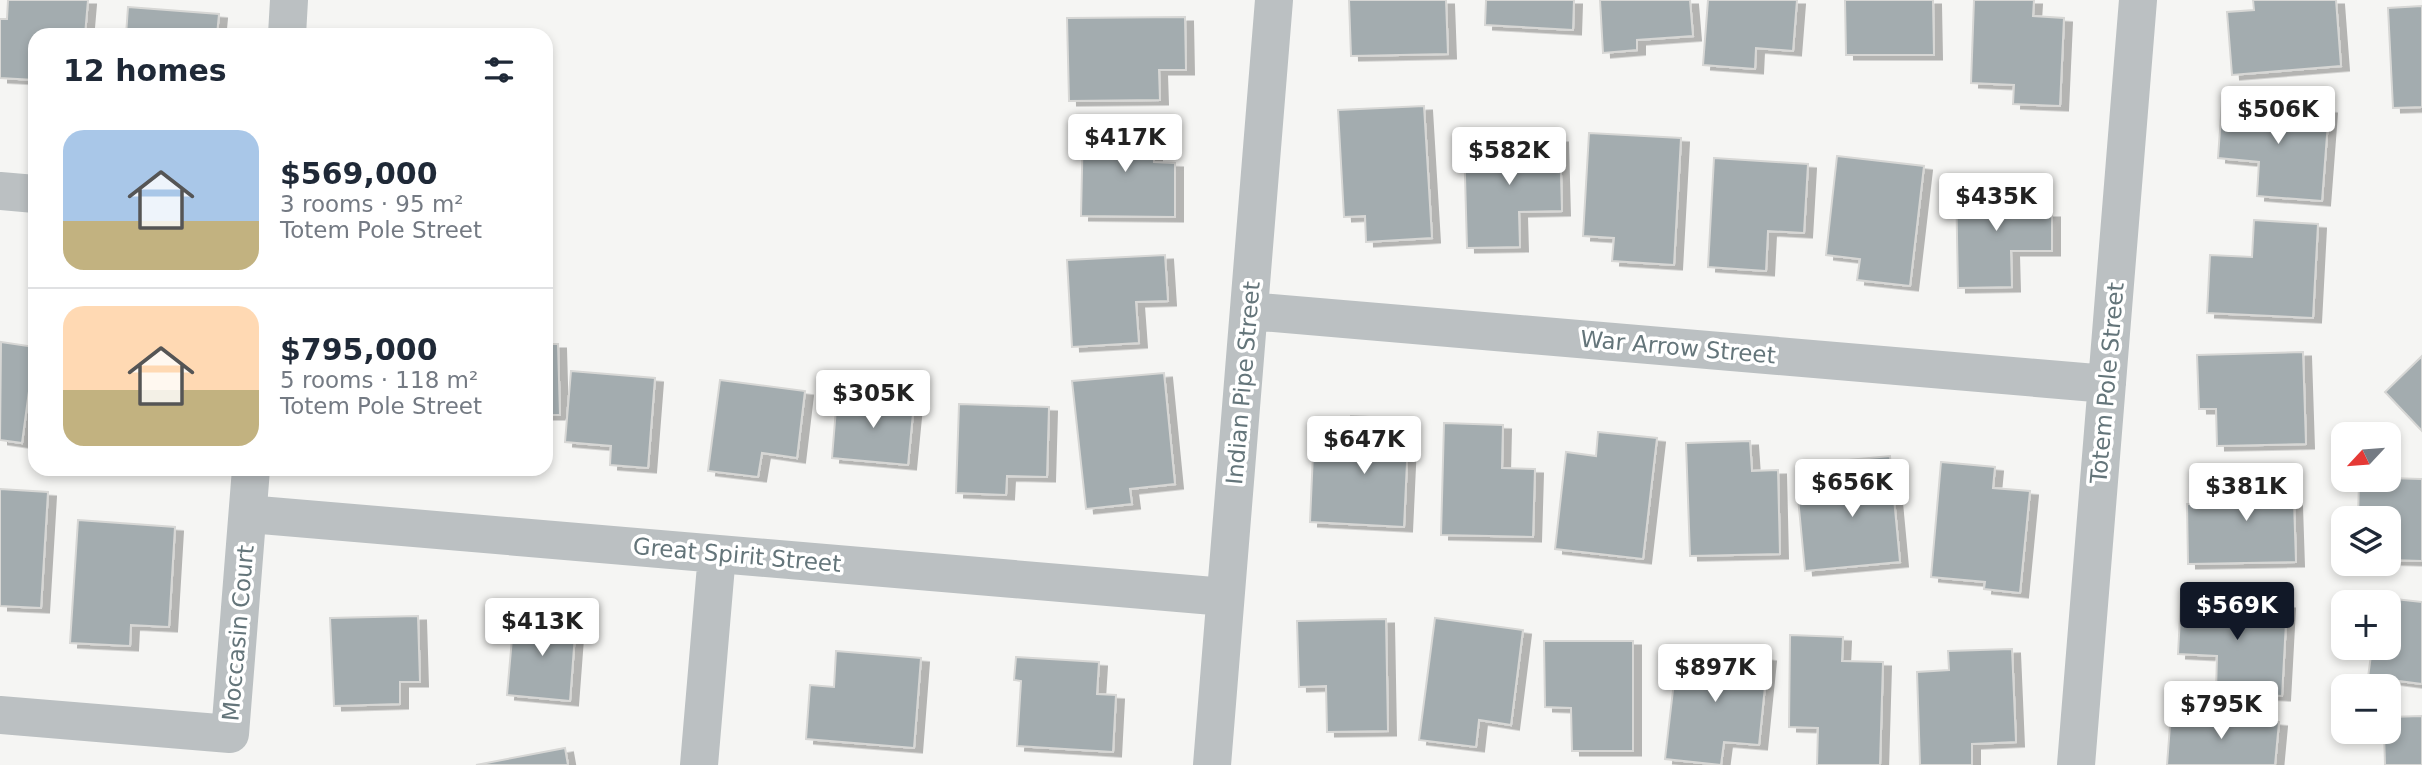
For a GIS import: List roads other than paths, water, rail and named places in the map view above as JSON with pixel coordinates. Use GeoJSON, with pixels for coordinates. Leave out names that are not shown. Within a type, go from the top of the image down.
{"type":"FeatureCollection","features":[{"type":"Feature","properties":{"kind":"street"},"geometry":{"type":"LineString","coordinates":[[287,28],[289,0]]}},
{"type":"Feature","properties":{"kind":"street","name":"Indian Pipe Street"},"geometry":{"type":"LineString","coordinates":[[1212,765],[1274,0]]}},
{"type":"Feature","properties":{"kind":"street","name":"Totem Pole Street"},"geometry":{"type":"LineString","coordinates":[[2076,765],[2138,0]]}},
{"type":"Feature","properties":{"kind":"street"},"geometry":{"type":"LineString","coordinates":[[0,191],[28,193]]}},
{"type":"Feature","properties":{"kind":"street","name":"War Arrow Street"},"geometry":{"type":"LineString","coordinates":[[1249,311],[2107,384]]}},
{"type":"Feature","properties":{"kind":"street","name":"Moccasin Court"},"geometry":{"type":"LineString","coordinates":[[0,715],[230,734],[251,476]]}},
{"type":"Feature","properties":{"kind":"street","name":"Great Spirit Street"},"geometry":{"type":"LineString","coordinates":[[248,514],[1225,597]]}},
{"type":"Feature","properties":{"kind":"street"},"geometry":{"type":"LineString","coordinates":[[699,765],[717,554]]}}]}
